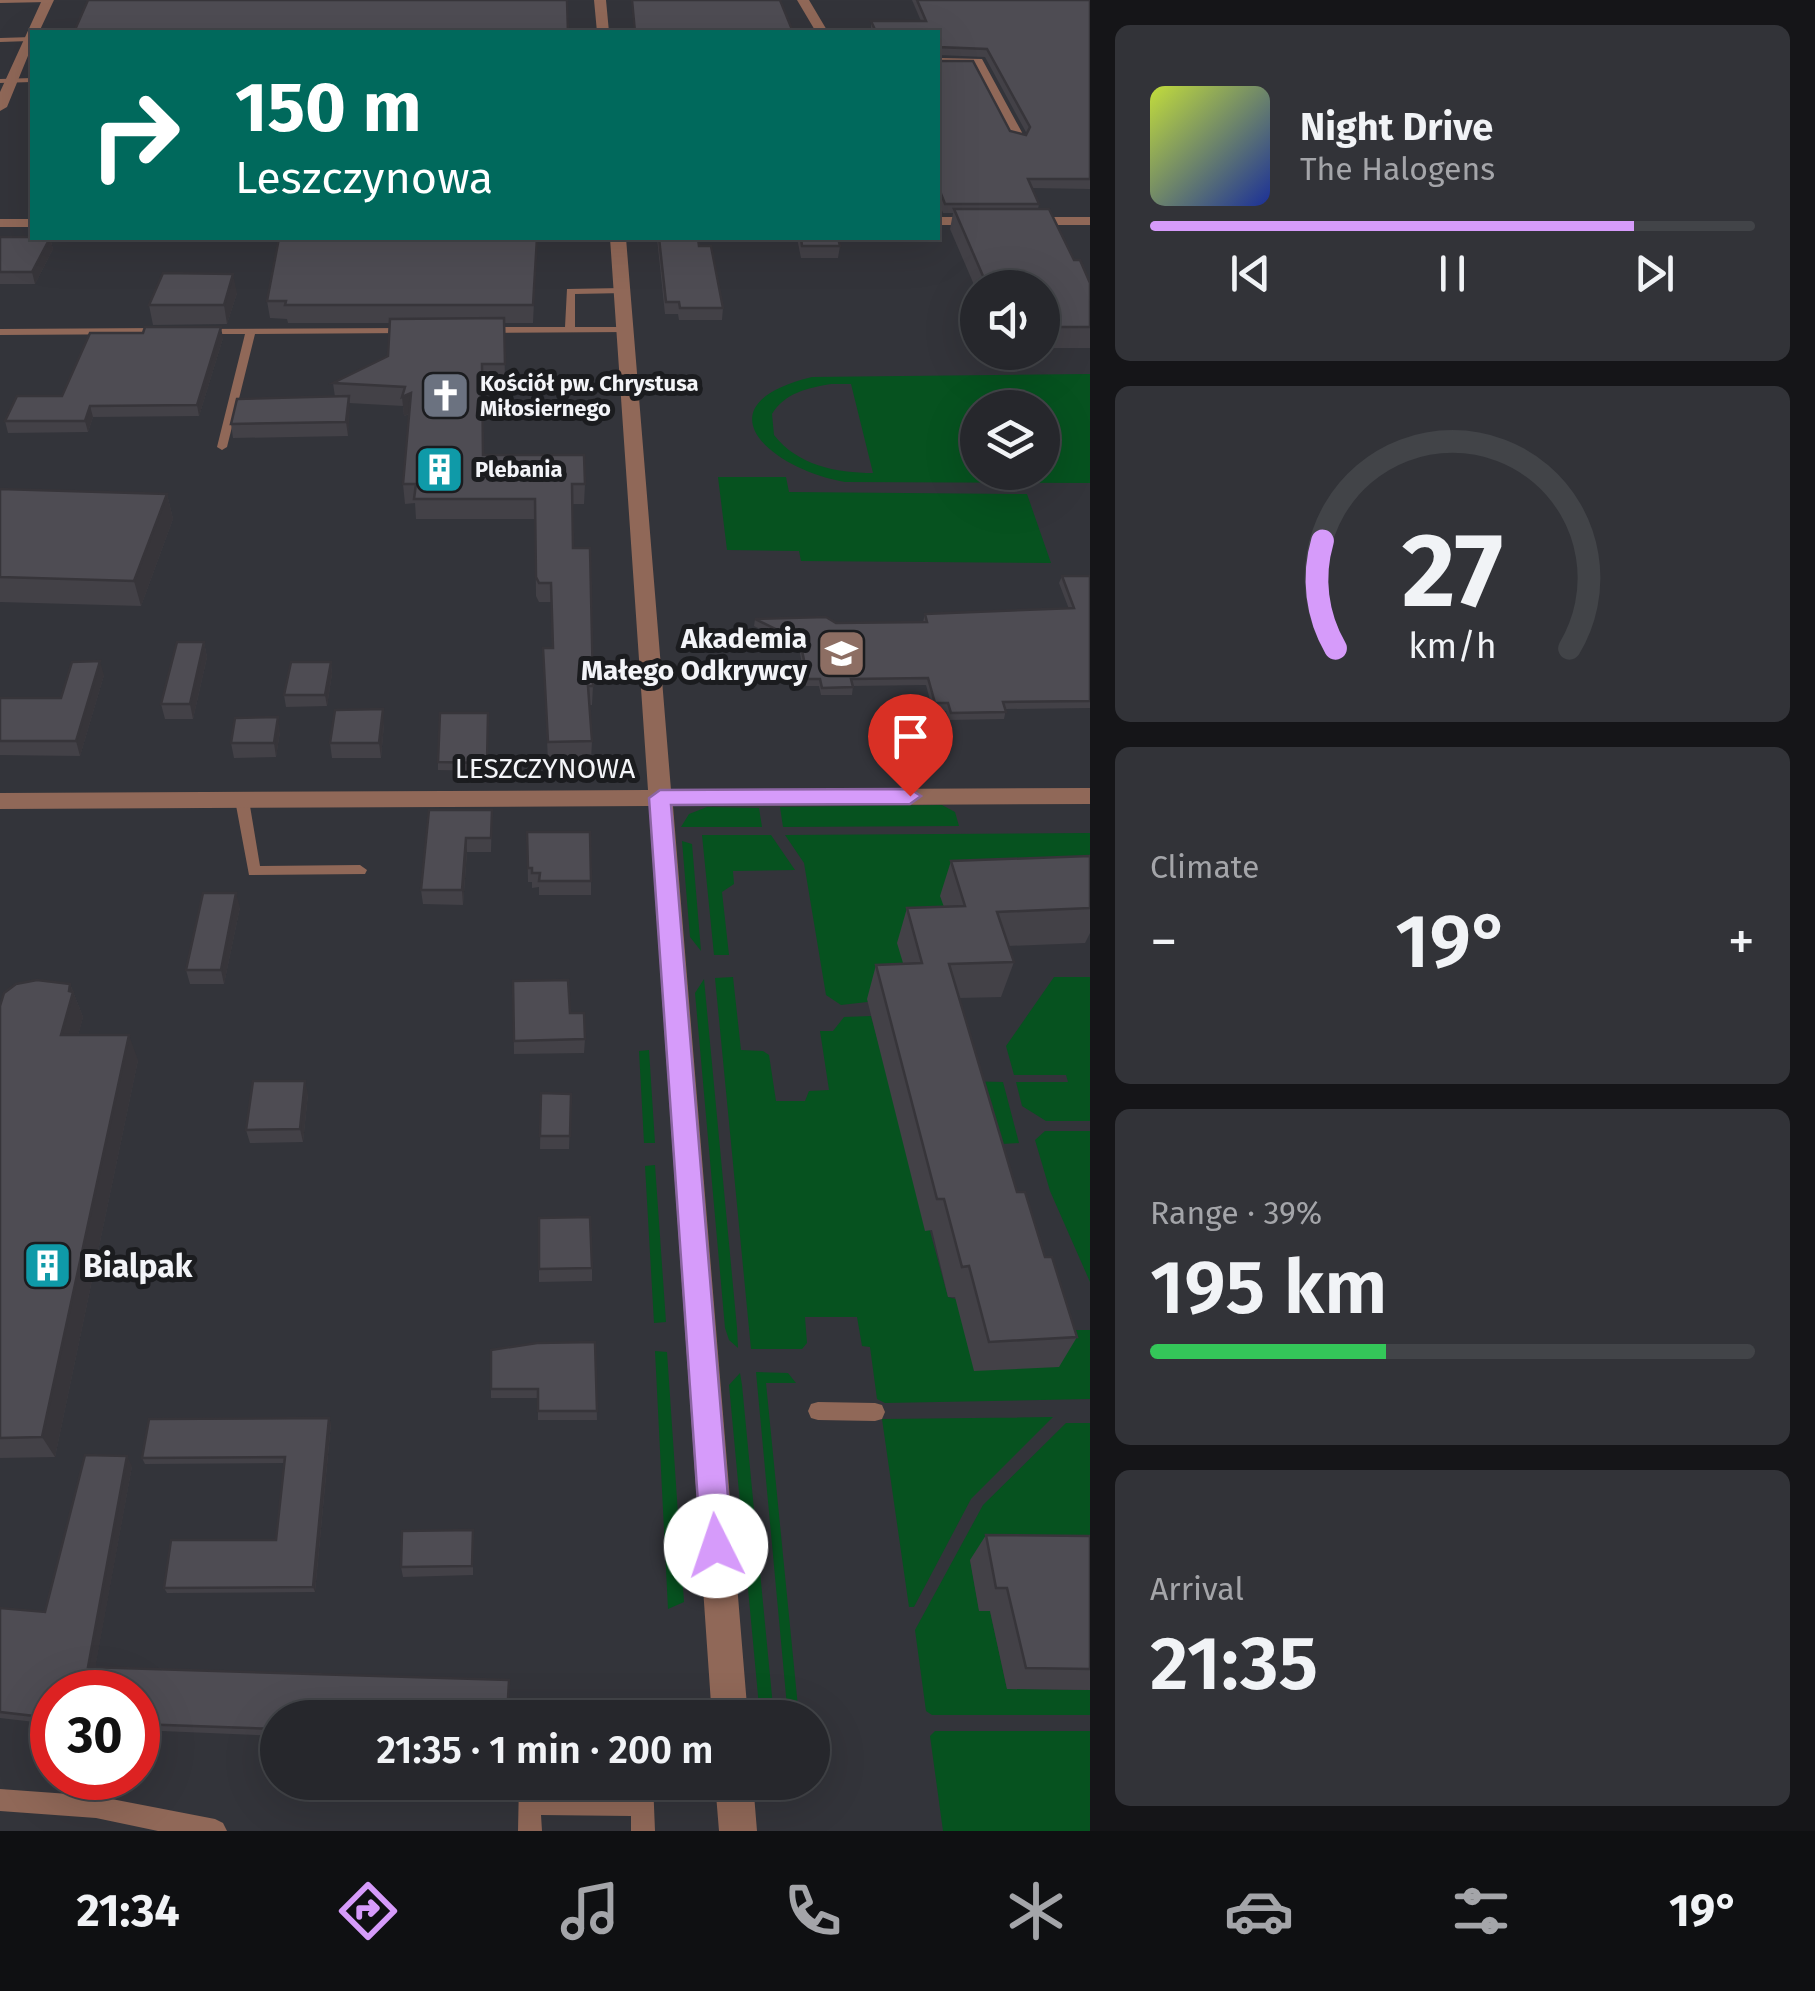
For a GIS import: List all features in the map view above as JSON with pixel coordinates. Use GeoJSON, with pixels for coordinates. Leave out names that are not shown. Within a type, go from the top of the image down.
{"type":"FeatureCollection","features":[{"type":"Feature","properties":{"kind":"street"},"geometry":{"type":"LineString","coordinates":[[35,30],[48,0]]}},
{"type":"Feature","properties":{"kind":"street"},"geometry":{"type":"LineString","coordinates":[[600,0],[602,30]]}},
{"type":"Feature","properties":{"kind":"street"},"geometry":{"type":"LineString","coordinates":[[802,0],[821,30]]}},
{"type":"Feature","properties":{"kind":"street"},"geometry":{"type":"LineString","coordinates":[[1,103],[6,81],[30,39]]}},
{"type":"Feature","properties":{"kind":"street"},"geometry":{"type":"LineString","coordinates":[[940,62],[978,62],[1018,138]]}},
{"type":"Feature","properties":{"kind":"street"},"geometry":{"type":"LineString","coordinates":[[940,221],[995,221]]}},
{"type":"Feature","properties":{"kind":"street"},"geometry":{"type":"LineString","coordinates":[[1014,221],[1090,222]]}},
{"type":"Feature","properties":{"kind":"street"},"geometry":{"type":"LineString","coordinates":[[0,223],[30,223]]}},
{"type":"Feature","properties":{"kind":"street"},"geometry":{"type":"LineString","coordinates":[[618,240],[729,1700]]}},
{"type":"Feature","properties":{"kind":"street","name":"LESZCZYNOWA"},"geometry":{"type":"LineString","coordinates":[[0,801],[1090,796]]}},
{"type":"Feature","properties":{"kind":"street"},"geometry":{"type":"LineString","coordinates":[[735,1800],[738,1831]]}},
{"type":"Feature","properties":{"kind":"lane"},"geometry":{"type":"LineString","coordinates":[[0,2],[48,0]]}},
{"type":"Feature","properties":{"kind":"lane"},"geometry":{"type":"LineString","coordinates":[[0,40],[30,36]]}},
{"type":"Feature","properties":{"kind":"lane"},"geometry":{"type":"LineString","coordinates":[[570,330],[570,291],[622,292]]}},
{"type":"Feature","properties":{"kind":"lane"},"geometry":{"type":"LineString","coordinates":[[193,331],[410,330]]}},
{"type":"Feature","properties":{"kind":"lane"},"geometry":{"type":"LineString","coordinates":[[470,330],[625,330]]}},
{"type":"Feature","properties":{"kind":"lane"},"geometry":{"type":"LineString","coordinates":[[222,447],[250,331]]}},
{"type":"Feature","properties":{"kind":"lane"},"geometry":{"type":"LineString","coordinates":[[0,332],[174,332]]}},
{"type":"Feature","properties":{"kind":"lane"},"geometry":{"type":"LineString","coordinates":[[242,800],[254,872],[360,870]]}},
{"type":"Feature","properties":{"kind":"lane"},"geometry":{"type":"LineString","coordinates":[[818,1411],[875,1412]]}},
{"type":"Feature","properties":{"kind":"lane"},"geometry":{"type":"LineString","coordinates":[[0,1800],[96,1806],[202,1830]]}},
{"type":"Feature","properties":{"kind":"lane"},"geometry":{"type":"LineString","coordinates":[[530,1800],[530,1831]]}},
{"type":"Feature","properties":{"kind":"lane"},"geometry":{"type":"LineString","coordinates":[[642,1800],[643,1831]]}},
{"type":"Feature","properties":{"kind":"green space"},"geometry":{"type":"Polygon","coordinates":[[[1090,374],[1090,483],[1060,483],[1060,390],[960,390],[960,482],[845,482],[792,464],[757,435],[752,419],[758,403],[777,389],[812,377],[1090,374]],[[831,384],[790,396],[772,414],[774,435],[794,454],[818,465],[873,473],[851,384],[831,384]]]}},
{"type":"Feature","properties":{"kind":"green space"},"geometry":{"type":"Polygon","coordinates":[[[718,477],[786,477],[789,492],[1027,494],[1051,563],[801,561],[799,551],[727,550],[718,477]]]}},
{"type":"Feature","properties":{"kind":"green space"},"geometry":{"type":"Polygon","coordinates":[[[942,805],[955,812],[959,826],[783,827],[780,807],[942,805]]]}},
{"type":"Feature","properties":{"kind":"green space"},"geometry":{"type":"Polygon","coordinates":[[[707,807],[759,808],[762,827],[681,827],[689,814],[707,807]]]}},
{"type":"Feature","properties":{"kind":"green space"},"geometry":{"type":"Polygon","coordinates":[[[1090,833],[1090,891],[941,896],[955,944],[911,997],[841,1005],[826,995],[804,863],[785,835],[1090,833]]]}},
{"type":"Feature","properties":{"kind":"green space"},"geometry":{"type":"Polygon","coordinates":[[[702,835],[771,835],[795,870],[733,871],[734,884],[722,892],[729,955],[714,955],[702,835]]]}},
{"type":"Feature","properties":{"kind":"green space"},"geometry":{"type":"Polygon","coordinates":[[[682,841],[692,844],[701,951],[690,937],[682,841]]]}},
{"type":"Feature","properties":{"kind":"green space"},"geometry":{"type":"Polygon","coordinates":[[[733,977],[741,1050],[769,1055],[776,1101],[805,1101],[809,1091],[829,1090],[820,1031],[833,1031],[844,1017],[871,1016],[948,1297],[1074,1330],[1090,1330],[1090,1399],[885,1403],[877,1399],[870,1347],[862,1346],[857,1317],[805,1317],[807,1343],[802,1349],[751,1349],[715,978],[733,977]]]}},
{"type":"Feature","properties":{"kind":"green space"},"geometry":{"type":"Polygon","coordinates":[[[1054,977],[1090,977],[1090,1121],[1046,1121],[1022,1106],[1016,1082],[1068,1082],[1066,1075],[1014,1075],[1006,1046],[1054,977]]]}},
{"type":"Feature","properties":{"kind":"green space"},"geometry":{"type":"Polygon","coordinates":[[[704,979],[738,1348],[729,1340],[725,1328],[695,993],[704,979]]]}},
{"type":"Feature","properties":{"kind":"green space"},"geometry":{"type":"Polygon","coordinates":[[[649,1050],[655,1143],[644,1143],[639,1051],[649,1050]]]}},
{"type":"Feature","properties":{"kind":"green space"},"geometry":{"type":"Polygon","coordinates":[[[961,1081],[1003,1082],[1019,1143],[1002,1144],[961,1081]]]}},
{"type":"Feature","properties":{"kind":"green space"},"geometry":{"type":"Polygon","coordinates":[[[1045,1131],[1090,1131],[1090,1282],[1050,1191],[1035,1140],[1045,1131]]]}},
{"type":"Feature","properties":{"kind":"green space"},"geometry":{"type":"Polygon","coordinates":[[[655,1165],[666,1322],[654,1323],[645,1166],[655,1165]]]}},
{"type":"Feature","properties":{"kind":"green space"},"geometry":{"type":"Polygon","coordinates":[[[655,1351],[667,1352],[684,1602],[668,1609],[655,1351]]]}},
{"type":"Feature","properties":{"kind":"green space"},"geometry":{"type":"Polygon","coordinates":[[[756,1372],[788,1373],[796,1383],[766,1383],[797,1700],[786,1700],[756,1372]]]}},
{"type":"Feature","properties":{"kind":"green space"},"geometry":{"type":"Polygon","coordinates":[[[740,1373],[772,1700],[758,1700],[729,1385],[740,1373]]]}},
{"type":"Feature","properties":{"kind":"green space"},"geometry":{"type":"Polygon","coordinates":[[[1053,1417],[971,1499],[914,1607],[909,1607],[882,1419],[1053,1417]]]}},
{"type":"Feature","properties":{"kind":"green space"},"geometry":{"type":"Polygon","coordinates":[[[1066,1423],[1090,1423],[1090,1561],[970,1560],[979,1610],[990,1611],[1007,1689],[1090,1690],[1090,1715],[932,1715],[926,1711],[915,1630],[983,1505],[1066,1423]]]}},
{"type":"Feature","properties":{"kind":"green space"},"geometry":{"type":"Polygon","coordinates":[[[935,1731],[1090,1731],[1090,1831],[943,1831],[930,1736],[935,1731]]]}},
{"type":"Feature","properties":{"kind":"building"},"geometry":{"type":"Polygon","coordinates":[[[88,0],[567,0],[568,30],[75,30],[88,0]]]}},
{"type":"Feature","properties":{"kind":"building"},"geometry":{"type":"Polygon","coordinates":[[[632,0],[780,0],[792,30],[635,30],[632,0]]]}},
{"type":"Feature","properties":{"kind":"building"},"geometry":{"type":"Polygon","coordinates":[[[917,0],[1090,0],[1090,179],[1028,179],[1039,204],[945,204],[940,191],[940,61],[973,61],[1010,131],[1026,135],[1030,127],[987,49],[940,47],[940,30],[875,30],[871,21],[926,21],[917,0]]]}},
{"type":"Feature","properties":{"kind":"building"},"geometry":{"type":"Polygon","coordinates":[[[954,209],[1049,209],[1090,283],[1090,327],[1060,327],[1060,270],[980,270],[954,209]]]}},
{"type":"Feature","properties":{"kind":"building"},"geometry":{"type":"Polygon","coordinates":[[[0,237],[49,240],[32,272],[0,272],[0,237]]]}},
{"type":"Feature","properties":{"kind":"building"},"geometry":{"type":"Polygon","coordinates":[[[279,240],[537,240],[533,305],[285,305],[286,301],[267,301],[279,240]]]}},
{"type":"Feature","properties":{"kind":"building"},"geometry":{"type":"Polygon","coordinates":[[[659,240],[698,240],[699,246],[711,246],[723,308],[680,308],[679,302],[666,302],[659,240]]]}},
{"type":"Feature","properties":{"kind":"building"},"geometry":{"type":"Polygon","coordinates":[[[801,240],[838,240],[840,246],[802,246],[801,240]]]}},
{"type":"Feature","properties":{"kind":"building"},"geometry":{"type":"Polygon","coordinates":[[[163,273],[233,274],[224,305],[149,305],[163,273]]]}},
{"type":"Feature","properties":{"kind":"building"},"geometry":{"type":"Polygon","coordinates":[[[504,318],[505,364],[482,364],[483,455],[584,455],[585,484],[572,484],[573,548],[590,548],[593,686],[588,686],[592,741],[548,742],[543,648],[553,648],[551,583],[539,583],[536,577],[535,499],[414,499],[416,484],[403,484],[411,393],[402,397],[405,387],[333,383],[388,356],[390,319],[504,318]]]}},
{"type":"Feature","properties":{"kind":"building"},"geometry":{"type":"Polygon","coordinates":[[[145,327],[221,327],[197,405],[90,406],[85,421],[5,421],[17,396],[62,396],[90,333],[143,333],[145,327]]]}},
{"type":"Feature","properties":{"kind":"building"},"geometry":{"type":"Polygon","coordinates":[[[349,396],[346,422],[231,424],[237,399],[349,396]]]}},
{"type":"Feature","properties":{"kind":"building"},"geometry":{"type":"Polygon","coordinates":[[[0,489],[167,494],[134,581],[0,577],[0,489]]]}},
{"type":"Feature","properties":{"kind":"building"},"geometry":{"type":"Polygon","coordinates":[[[1062,576],[1090,576],[1090,701],[1003,702],[1006,712],[951,713],[948,703],[935,703],[928,678],[851,679],[853,687],[822,688],[820,679],[808,679],[800,641],[755,619],[826,617],[836,623],[927,622],[925,614],[1074,608],[1062,576]]]}},
{"type":"Feature","properties":{"kind":"building"},"geometry":{"type":"Polygon","coordinates":[[[177,642],[204,642],[190,704],[161,704],[177,642]]]}},
{"type":"Feature","properties":{"kind":"building"},"geometry":{"type":"Polygon","coordinates":[[[100,661],[76,741],[0,741],[0,698],[61,698],[72,662],[100,661]]]}},
{"type":"Feature","properties":{"kind":"building"},"geometry":{"type":"Polygon","coordinates":[[[291,662],[331,662],[325,695],[284,695],[291,662]]]}},
{"type":"Feature","properties":{"kind":"building"},"geometry":{"type":"Polygon","coordinates":[[[383,709],[379,743],[330,743],[335,710],[383,709]]]}},
{"type":"Feature","properties":{"kind":"building"},"geometry":{"type":"Polygon","coordinates":[[[440,713],[488,713],[487,763],[438,762],[440,713]]]}},
{"type":"Feature","properties":{"kind":"building"},"geometry":{"type":"Polygon","coordinates":[[[278,717],[274,743],[231,743],[235,718],[278,717]]]}},
{"type":"Feature","properties":{"kind":"building"},"geometry":{"type":"Polygon","coordinates":[[[429,810],[492,810],[491,838],[466,838],[462,890],[421,890],[429,810]]]}},
{"type":"Feature","properties":{"kind":"building"},"geometry":{"type":"Polygon","coordinates":[[[527,832],[590,832],[591,881],[539,881],[540,873],[532,873],[532,868],[528,868],[527,832]]]}},
{"type":"Feature","properties":{"kind":"building"},"geometry":{"type":"Polygon","coordinates":[[[1090,856],[1090,908],[997,912],[1014,962],[949,964],[1017,1192],[1025,1192],[1045,1257],[1052,1257],[1077,1337],[989,1342],[969,1266],[962,1267],[944,1199],[937,1199],[876,965],[922,963],[907,908],[965,906],[951,861],[1090,856]]]}},
{"type":"Feature","properties":{"kind":"building"},"geometry":{"type":"Polygon","coordinates":[[[203,893],[236,893],[221,970],[186,970],[203,893]]]}},
{"type":"Feature","properties":{"kind":"building","name":"Bialpak"},"geometry":{"type":"Polygon","coordinates":[[[37,980],[70,984],[69,991],[73,992],[61,1035],[129,1035],[42,1437],[0,1438],[0,1006],[4,993],[16,984],[37,980]]]}},
{"type":"Feature","properties":{"kind":"building"},"geometry":{"type":"Polygon","coordinates":[[[568,980],[570,1013],[584,1013],[585,1039],[514,1041],[513,981],[568,980]]]}},
{"type":"Feature","properties":{"kind":"building"},"geometry":{"type":"Polygon","coordinates":[[[253,1081],[305,1081],[300,1129],[246,1130],[253,1081]]]}},
{"type":"Feature","properties":{"kind":"building"},"geometry":{"type":"Polygon","coordinates":[[[541,1093],[571,1094],[570,1136],[540,1136],[541,1093]]]}},
{"type":"Feature","properties":{"kind":"building"},"geometry":{"type":"Polygon","coordinates":[[[590,1217],[592,1268],[539,1269],[539,1218],[590,1217]]]}},
{"type":"Feature","properties":{"kind":"building"},"geometry":{"type":"Polygon","coordinates":[[[595,1342],[597,1411],[538,1411],[538,1389],[491,1389],[491,1350],[537,1343],[595,1342]]]}},
{"type":"Feature","properties":{"kind":"building"},"geometry":{"type":"Polygon","coordinates":[[[329,1418],[313,1587],[164,1588],[171,1540],[276,1540],[285,1457],[142,1458],[149,1419],[329,1418]]]}},
{"type":"Feature","properties":{"kind":"building"},"geometry":{"type":"Polygon","coordinates":[[[85,1455],[127,1456],[88,1667],[509,1680],[508,1700],[260,1700],[260,1728],[160,1725],[160,1670],[30,1670],[30,1715],[0,1712],[0,1608],[45,1612],[85,1455]]]}},
{"type":"Feature","properties":{"kind":"building"},"geometry":{"type":"Polygon","coordinates":[[[473,1530],[472,1566],[401,1567],[402,1531],[473,1530]]]}},
{"type":"Feature","properties":{"kind":"building"},"geometry":{"type":"Polygon","coordinates":[[[986,1535],[1090,1536],[1090,1669],[1026,1668],[1007,1588],[996,1588],[986,1535]]]}},
{"type":"Feature","properties":{"kind":"place","name":"Kościół pw. Chrystusa Miłosiernego"},"geometry":{"type":"Point","coordinates":[445,396]}},
{"type":"Feature","properties":{"kind":"place","name":"Plebania"},"geometry":{"type":"Point","coordinates":[440,469]}},
{"type":"Feature","properties":{"kind":"place","name":"Akademia Małego Odkrywcy"},"geometry":{"type":"Point","coordinates":[842,654]}},
{"type":"Feature","properties":{"kind":"place","name":"Bialpak"},"geometry":{"type":"Point","coordinates":[48,1266]}},
{"type":"Feature","properties":{"kind":"route"},"geometry":{"type":"LineString","coordinates":[[716,1546],[660,798],[910,796]]}}]}
